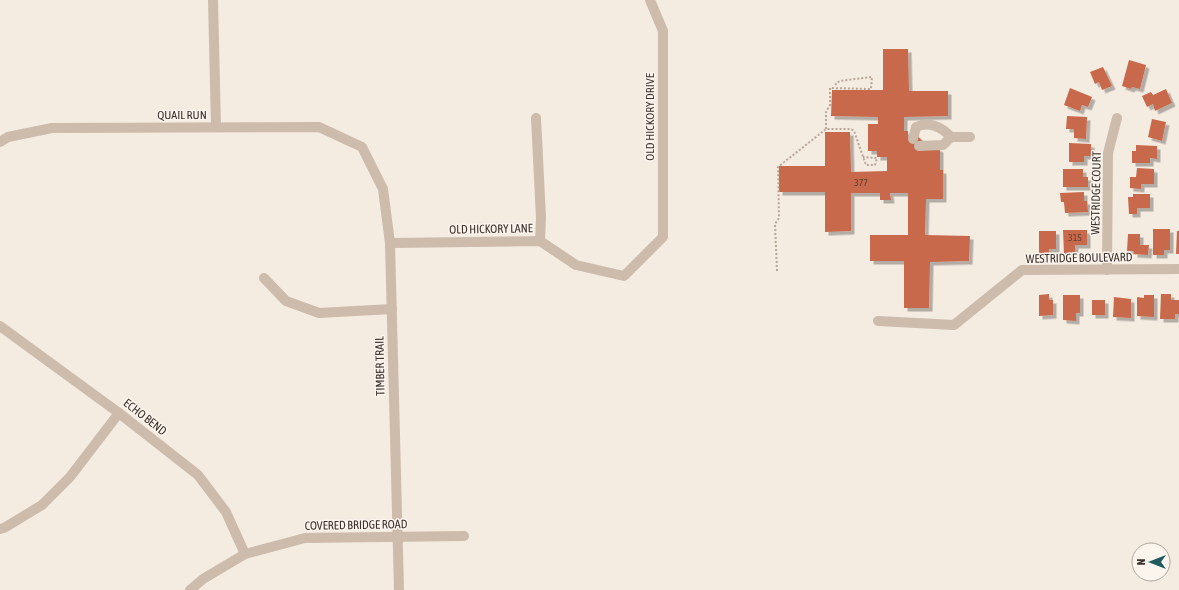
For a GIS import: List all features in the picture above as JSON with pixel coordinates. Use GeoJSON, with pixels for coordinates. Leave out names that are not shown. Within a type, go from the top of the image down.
{"type":"FeatureCollection","features":[{"type":"Feature","properties":{"kind":"street"},"geometry":{"type":"LineString","coordinates":[[213,0],[216,127]]}},
{"type":"Feature","properties":{"kind":"street","name":"OLD HICKORY DRIVE"},"geometry":{"type":"LineString","coordinates":[[650,0],[664,31],[663,237]]}},
{"type":"Feature","properties":{"kind":"street"},"geometry":{"type":"LineString","coordinates":[[536,118],[541,218],[540,241]]}},
{"type":"Feature","properties":{"kind":"street","name":"WESTRIDGE COURT"},"geometry":{"type":"LineString","coordinates":[[1107,270],[1108,153],[1117,118]]}},
{"type":"Feature","properties":{"kind":"street"},"geometry":{"type":"LineString","coordinates":[[951,137],[943,129],[934,126],[920,125],[916,127],[916,142],[943,145],[951,137],[970,137]]}},
{"type":"Feature","properties":{"kind":"street","name":"QUAIL RUN"},"geometry":{"type":"LineString","coordinates":[[0,142],[8,137],[52,128],[319,127],[362,146]]}},
{"type":"Feature","properties":{"kind":"street","name":"TIMBER TRAIL"},"geometry":{"type":"LineString","coordinates":[[362,146],[382,189],[390,243],[399,590]]}},
{"type":"Feature","properties":{"kind":"street","name":"OLD HICKORY LANE"},"geometry":{"type":"LineString","coordinates":[[390,243],[540,241],[576,265],[624,276],[663,237]]}},
{"type":"Feature","properties":{"kind":"street","name":"WESTRIDGE BOULEVARD"},"geometry":{"type":"LineString","coordinates":[[878,321],[954,325],[1022,270],[1179,268]]}},
{"type":"Feature","properties":{"kind":"street"},"geometry":{"type":"LineString","coordinates":[[264,278],[286,301],[319,313],[392,309]]}},
{"type":"Feature","properties":{"kind":"street","name":"ECHO BEND"},"geometry":{"type":"LineString","coordinates":[[0,326],[119,413],[198,475],[226,512],[245,554]]}},
{"type":"Feature","properties":{"kind":"street"},"geometry":{"type":"LineString","coordinates":[[0,529],[42,505],[70,477],[119,413]]}},
{"type":"Feature","properties":{"kind":"street","name":"COVERED BRIDGE ROAD"},"geometry":{"type":"LineString","coordinates":[[190,590],[203,579],[245,554],[305,538],[464,536]]}},
{"type":"Feature","properties":{"kind":"path"},"geometry":{"type":"LineString","coordinates":[[826,129],[826,112],[830,105],[830,88],[870,89],[872,77],[840,81],[836,84],[835,88]]}},
{"type":"Feature","properties":{"kind":"path"},"geometry":{"type":"LineString","coordinates":[[777,271],[775,224],[779,218],[778,167],[826,129],[851,129],[854,131],[863,157],[866,165],[875,165],[877,158],[863,157]]}},
{"type":"Feature","properties":{"kind":"building"},"geometry":{"type":"Polygon","coordinates":[[[883,49],[908,49],[909,91],[948,91],[948,116],[904,117],[904,131],[908,131],[910,141],[917,135],[923,142],[940,149],[940,170],[943,170],[943,199],[926,199],[925,235],[970,236],[969,261],[930,262],[929,308],[904,308],[904,261],[870,261],[870,235],[908,235],[908,193],[890,193],[891,200],[880,200],[880,193],[851,193],[851,231],[825,232],[825,192],[779,192],[779,166],[825,166],[825,132],[850,132],[851,172],[887,171],[887,157],[877,157],[877,151],[868,151],[868,124],[878,124],[878,117],[831,116],[832,90],[883,90],[883,49]]]}},
{"type":"Feature","properties":{"kind":"building"},"geometry":{"type":"Polygon","coordinates":[[[1129,60],[1146,65],[1140,89],[1132,87],[1131,89],[1122,86],[1129,60]]]}},
{"type":"Feature","properties":{"kind":"building"},"geometry":{"type":"Polygon","coordinates":[[[1103,67],[1112,86],[1102,90],[1099,82],[1095,84],[1090,72],[1103,67]]]}},
{"type":"Feature","properties":{"kind":"building"},"geometry":{"type":"Polygon","coordinates":[[[1070,88],[1092,97],[1088,107],[1082,105],[1080,111],[1064,105],[1070,88]]]}},
{"type":"Feature","properties":{"kind":"building"},"geometry":{"type":"Polygon","coordinates":[[[1166,89],[1172,103],[1155,111],[1153,104],[1147,107],[1142,96],[1151,92],[1153,95],[1166,89]]]}},
{"type":"Feature","properties":{"kind":"building"},"geometry":{"type":"Polygon","coordinates":[[[1067,116],[1087,117],[1086,139],[1074,138],[1074,129],[1066,129],[1067,116]]]}},
{"type":"Feature","properties":{"kind":"building"},"geometry":{"type":"Polygon","coordinates":[[[1152,119],[1166,122],[1162,141],[1148,137],[1152,119]]]}},
{"type":"Feature","properties":{"kind":"building"},"geometry":{"type":"Polygon","coordinates":[[[1069,143],[1091,144],[1091,156],[1084,156],[1084,162],[1069,162],[1069,143]]]}},
{"type":"Feature","properties":{"kind":"building"},"geometry":{"type":"Polygon","coordinates":[[[1136,145],[1157,146],[1157,159],[1150,158],[1150,163],[1132,163],[1132,151],[1136,151],[1136,145]]]}},
{"type":"Feature","properties":{"kind":"building"},"geometry":{"type":"Polygon","coordinates":[[[1137,168],[1154,169],[1154,184],[1141,184],[1141,189],[1130,188],[1130,177],[1136,177],[1137,168]]]}},
{"type":"Feature","properties":{"kind":"building"},"geometry":{"type":"Polygon","coordinates":[[[1063,169],[1083,169],[1083,177],[1088,177],[1088,187],[1063,187],[1063,169]]]}},
{"type":"Feature","properties":{"kind":"building"},"geometry":{"type":"Polygon","coordinates":[[[1084,192],[1084,201],[1087,201],[1088,212],[1065,213],[1064,202],[1061,202],[1060,193],[1084,192]]]}},
{"type":"Feature","properties":{"kind":"building"},"geometry":{"type":"Polygon","coordinates":[[[1133,194],[1150,194],[1150,208],[1137,208],[1137,214],[1129,214],[1128,197],[1133,197],[1133,194]]]}},
{"type":"Feature","properties":{"kind":"building"},"geometry":{"type":"Polygon","coordinates":[[[1153,229],[1170,229],[1170,250],[1164,250],[1164,255],[1153,255],[1153,229]]]}},
{"type":"Feature","properties":{"kind":"building"},"geometry":{"type":"Polygon","coordinates":[[[1063,230],[1087,230],[1087,245],[1075,245],[1075,254],[1064,254],[1063,230]]]}},
{"type":"Feature","properties":{"kind":"building"},"geometry":{"type":"Polygon","coordinates":[[[1039,231],[1056,231],[1056,249],[1049,249],[1049,255],[1039,255],[1039,231]]]}},
{"type":"Feature","properties":{"kind":"building"},"geometry":{"type":"Polygon","coordinates":[[[1177,231],[1179,231],[1179,254],[1176,254],[1177,231]]]}},
{"type":"Feature","properties":{"kind":"building"},"geometry":{"type":"Polygon","coordinates":[[[1128,234],[1140,234],[1140,245],[1149,245],[1148,255],[1134,254],[1134,251],[1127,251],[1128,234]]]}},
{"type":"Feature","properties":{"kind":"building"},"geometry":{"type":"Polygon","coordinates":[[[1049,294],[1049,300],[1053,300],[1053,315],[1039,316],[1039,295],[1049,294]]]}},
{"type":"Feature","properties":{"kind":"building"},"geometry":{"type":"Polygon","coordinates":[[[1161,294],[1171,294],[1171,300],[1179,300],[1179,314],[1175,314],[1175,319],[1160,319],[1161,294]]]}},
{"type":"Feature","properties":{"kind":"building"},"geometry":{"type":"Polygon","coordinates":[[[1063,295],[1080,295],[1080,313],[1076,313],[1076,321],[1063,320],[1063,295]]]}},
{"type":"Feature","properties":{"kind":"building"},"geometry":{"type":"Polygon","coordinates":[[[1144,295],[1154,295],[1154,317],[1137,316],[1137,297],[1144,298],[1144,295]]]}},
{"type":"Feature","properties":{"kind":"building"},"geometry":{"type":"Polygon","coordinates":[[[1114,297],[1131,299],[1131,318],[1113,317],[1114,297]]]}},
{"type":"Feature","properties":{"kind":"building"},"geometry":{"type":"Polygon","coordinates":[[[1092,300],[1105,300],[1105,315],[1092,315],[1092,300]]]}}]}
